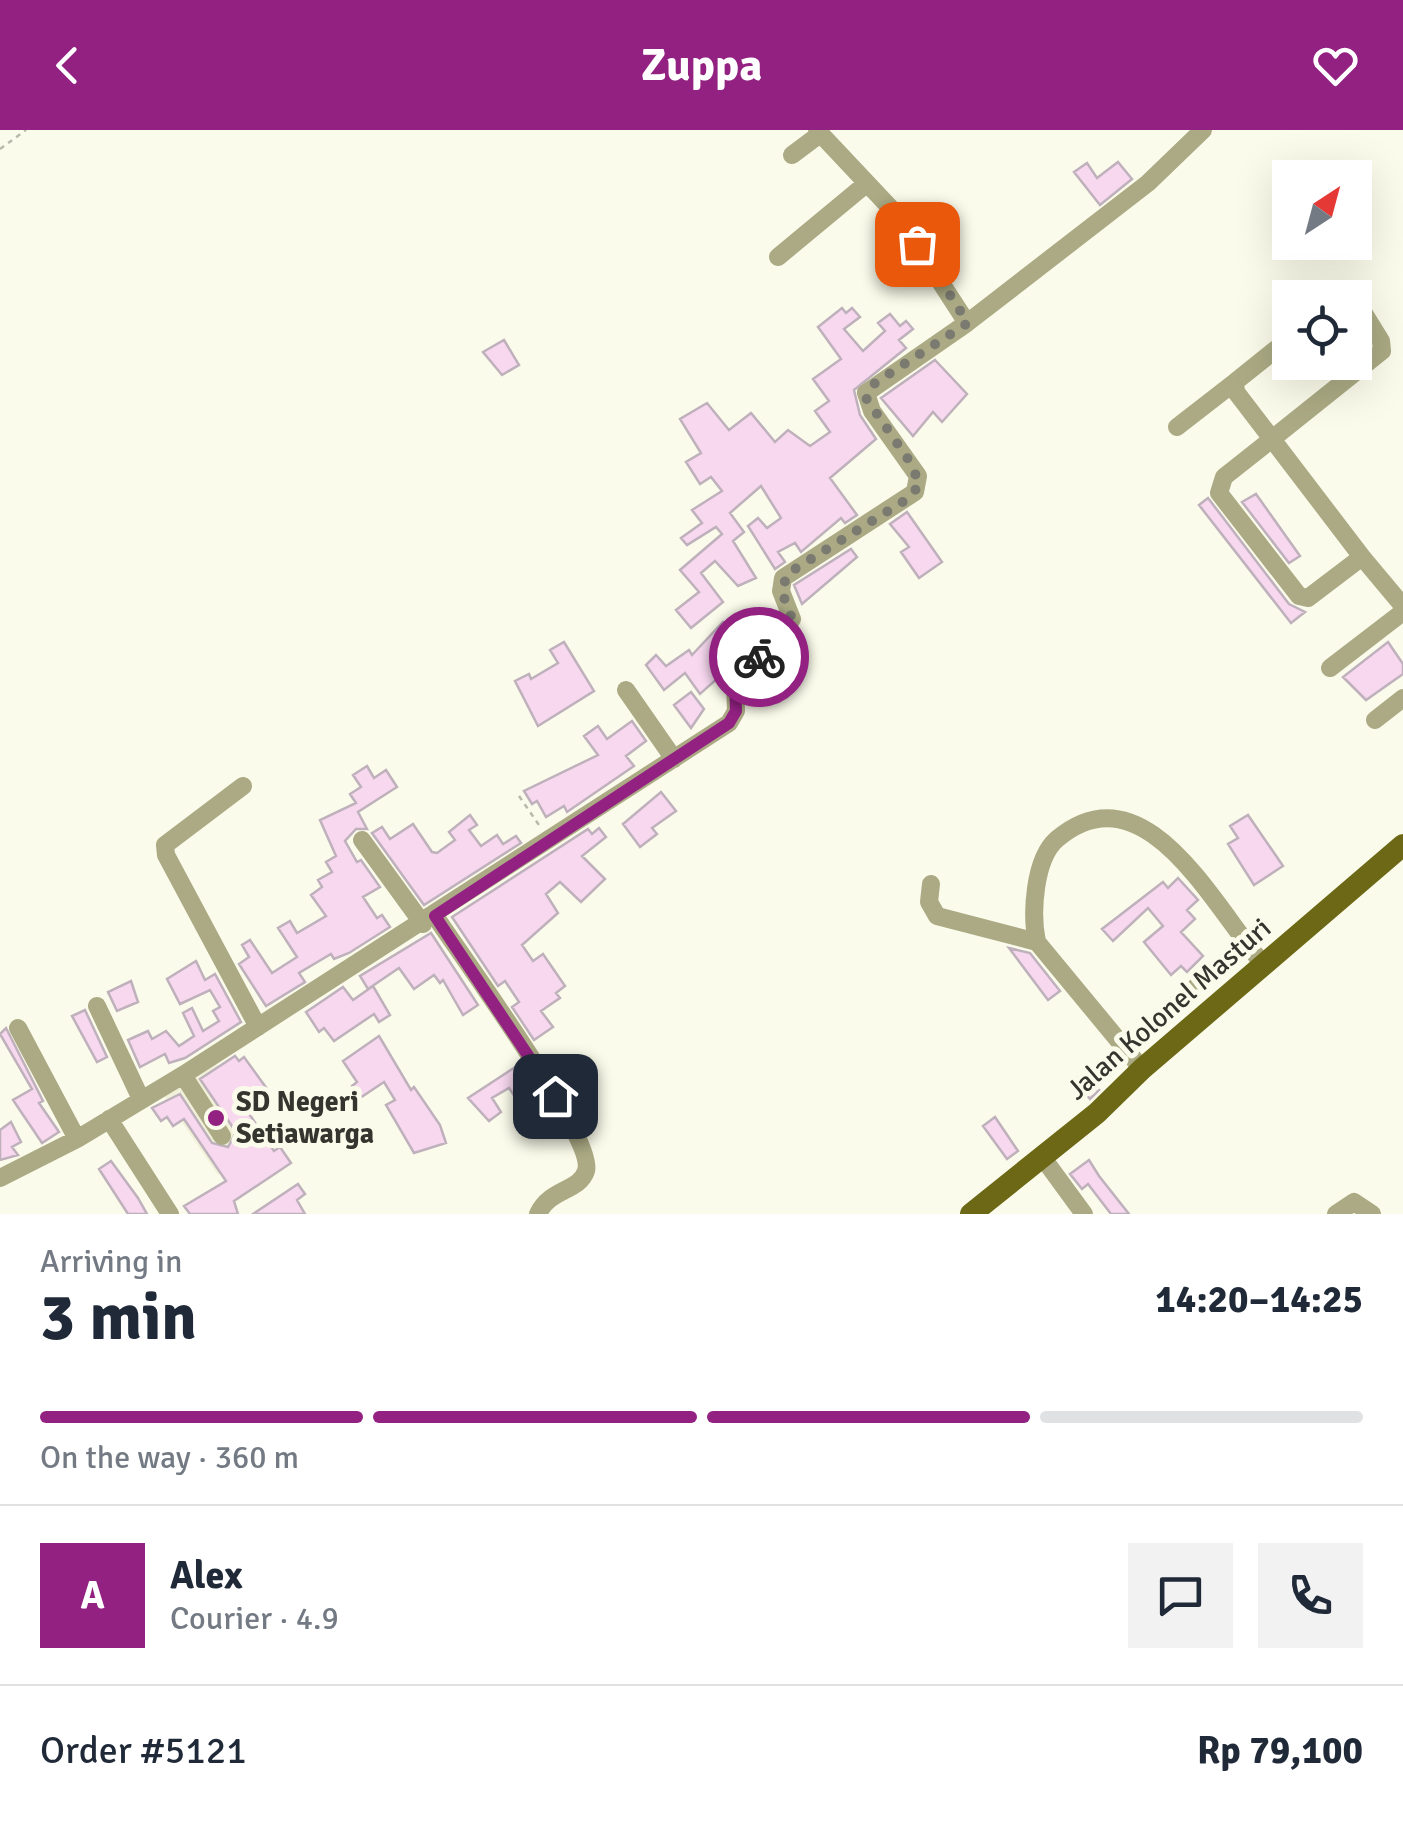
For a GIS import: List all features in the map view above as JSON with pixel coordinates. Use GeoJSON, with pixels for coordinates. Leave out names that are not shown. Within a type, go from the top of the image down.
{"type":"FeatureCollection","features":[{"type":"Feature","properties":{"kind":"main road","name":"Jalan Kolonel Masturi"},"geometry":{"type":"LineString","coordinates":[[972,1214],[1044,1158],[1403,846]]}},
{"type":"Feature","properties":{"kind":"street"},"geometry":{"type":"LineString","coordinates":[[0,1178],[77,1139],[183,1076],[429,920],[734,718],[735,684],[792,619],[782,592],[787,574],[916,492],[918,476],[872,411],[866,393],[968,323],[1148,183],[1203,130]]}},
{"type":"Feature","properties":{"kind":"street"},"geometry":{"type":"LineString","coordinates":[[792,155],[819,132],[908,230],[968,323]]}},
{"type":"Feature","properties":{"kind":"street"},"geometry":{"type":"LineString","coordinates":[[778,258],[866,184]]}},
{"type":"Feature","properties":{"kind":"street"},"geometry":{"type":"LineString","coordinates":[[1372,327],[1382,351],[1372,359]]}},
{"type":"Feature","properties":{"kind":"street"},"geometry":{"type":"LineString","coordinates":[[1176,427],[1272,352]]}},
{"type":"Feature","properties":{"kind":"street"},"geometry":{"type":"LineString","coordinates":[[1346,380],[1224,477],[1219,493],[1303,598],[1362,558]]}},
{"type":"Feature","properties":{"kind":"street"},"geometry":{"type":"LineString","coordinates":[[1235,382],[1236,392],[1403,609],[1330,668]]}},
{"type":"Feature","properties":{"kind":"street"},"geometry":{"type":"LineString","coordinates":[[626,690],[674,759]]}},
{"type":"Feature","properties":{"kind":"street"},"geometry":{"type":"LineString","coordinates":[[1375,720],[1403,698]]}},
{"type":"Feature","properties":{"kind":"street"},"geometry":{"type":"LineString","coordinates":[[242,786],[165,845],[166,855],[258,1027]]}},
{"type":"Feature","properties":{"kind":"street"},"geometry":{"type":"LineString","coordinates":[[1038,942],[1039,877],[1052,844],[1083,821],[1118,816],[1135,821],[1163,842],[1264,965]]}},
{"type":"Feature","properties":{"kind":"street"},"geometry":{"type":"LineString","coordinates":[[362,840],[429,920],[525,1050],[586,1153],[586,1170],[580,1180],[553,1193],[538,1214]]}},
{"type":"Feature","properties":{"kind":"street"},"geometry":{"type":"LineString","coordinates":[[931,884],[929,902],[937,916],[1038,942],[1142,1069]]}},
{"type":"Feature","properties":{"kind":"street"},"geometry":{"type":"LineString","coordinates":[[1125,1050],[1245,944]]}},
{"type":"Feature","properties":{"kind":"street"},"geometry":{"type":"LineString","coordinates":[[98,1006],[141,1099]]}},
{"type":"Feature","properties":{"kind":"street"},"geometry":{"type":"LineString","coordinates":[[18,1028],[77,1139]]}},
{"type":"Feature","properties":{"kind":"street"},"geometry":{"type":"LineString","coordinates":[[183,1076],[222,1136]]}},
{"type":"Feature","properties":{"kind":"street"},"geometry":{"type":"LineString","coordinates":[[109,1120],[170,1214]]}},
{"type":"Feature","properties":{"kind":"street"},"geometry":{"type":"LineString","coordinates":[[1044,1158],[1084,1214]]}},
{"type":"Feature","properties":{"kind":"street"},"geometry":{"type":"LineString","coordinates":[[1336,1214],[1354,1202],[1372,1214]]}},
{"type":"Feature","properties":{"kind":"path"},"geometry":{"type":"LineString","coordinates":[[0,149],[26,130]]}},
{"type":"Feature","properties":{"kind":"path"},"geometry":{"type":"LineString","coordinates":[[519,796],[550,841]]}},
{"type":"Feature","properties":{"kind":"shaded area","name":"SD Negeri Setiawarga"},"geometry":{"type":"Polygon","coordinates":[[[216,1063],[269,1141],[218,1175],[164,1096],[216,1063]]]}},
{"type":"Feature","properties":{"kind":"building"},"geometry":{"type":"Polygon","coordinates":[[[1118,162],[1132,179],[1100,205],[1074,172],[1087,163],[1097,178],[1118,162]]]}},
{"type":"Feature","properties":{"kind":"building"},"geometry":{"type":"Polygon","coordinates":[[[842,308],[846,313],[852,308],[860,317],[844,329],[863,351],[885,331],[878,323],[890,314],[900,326],[906,321],[913,329],[899,340],[906,348],[854,390],[860,415],[876,439],[830,478],[857,515],[845,523],[841,518],[801,552],[795,543],[778,552],[785,562],[775,569],[748,526],[758,518],[767,528],[781,518],[761,486],[730,513],[744,532],[733,541],[756,578],[738,586],[715,561],[701,573],[723,602],[691,628],[676,610],[699,592],[680,570],[722,534],[716,527],[687,545],[681,538],[702,523],[692,510],[722,491],[711,477],[700,484],[686,462],[701,453],[680,419],[707,403],[729,430],[751,413],[775,442],[788,430],[810,446],[830,432],[815,411],[829,401],[813,379],[841,359],[818,327],[842,308]]]}},
{"type":"Feature","properties":{"kind":"building"},"geometry":{"type":"Polygon","coordinates":[[[504,340],[519,365],[502,375],[483,352],[504,340]]]}},
{"type":"Feature","properties":{"kind":"building"},"geometry":{"type":"Polygon","coordinates":[[[935,360],[967,394],[942,422],[933,412],[913,436],[881,398],[935,360]]]}},
{"type":"Feature","properties":{"kind":"building"},"geometry":{"type":"Polygon","coordinates":[[[1256,494],[1300,556],[1289,563],[1242,502],[1256,494]]]}},
{"type":"Feature","properties":{"kind":"building"},"geometry":{"type":"Polygon","coordinates":[[[1208,498],[1289,604],[1305,612],[1291,623],[1199,505],[1208,498]]]}},
{"type":"Feature","properties":{"kind":"building"},"geometry":{"type":"Polygon","coordinates":[[[907,512],[942,562],[919,578],[901,552],[909,547],[890,524],[907,512]]]}},
{"type":"Feature","properties":{"kind":"building"},"geometry":{"type":"Polygon","coordinates":[[[851,549],[857,557],[802,604],[794,585],[851,549]]]}},
{"type":"Feature","properties":{"kind":"building"},"geometry":{"type":"Polygon","coordinates":[[[723,622],[750,645],[737,661],[700,694],[685,673],[664,690],[646,665],[656,655],[666,666],[689,650],[692,655],[723,622]]]}},
{"type":"Feature","properties":{"kind":"building"},"geometry":{"type":"Polygon","coordinates":[[[564,642],[594,691],[538,726],[515,681],[529,674],[531,679],[558,663],[550,650],[564,642]]]}},
{"type":"Feature","properties":{"kind":"building"},"geometry":{"type":"Polygon","coordinates":[[[1388,642],[1403,664],[1403,674],[1366,700],[1343,677],[1388,642]]]}},
{"type":"Feature","properties":{"kind":"building"},"geometry":{"type":"Polygon","coordinates":[[[691,692],[704,709],[691,728],[674,705],[691,692]]]}},
{"type":"Feature","properties":{"kind":"building"},"geometry":{"type":"Polygon","coordinates":[[[632,721],[646,741],[626,756],[634,766],[567,812],[564,806],[546,817],[537,801],[532,804],[524,791],[598,755],[584,736],[598,726],[607,739],[632,721]]]}},
{"type":"Feature","properties":{"kind":"building"},"geometry":{"type":"Polygon","coordinates":[[[367,766],[374,778],[386,770],[397,787],[358,812],[367,829],[356,829],[345,841],[357,862],[361,860],[380,887],[363,897],[377,918],[382,915],[390,927],[349,953],[334,959],[331,954],[299,973],[305,982],[266,1006],[239,964],[249,957],[242,945],[250,940],[272,973],[297,957],[278,928],[290,921],[297,933],[326,916],[311,895],[322,887],[318,880],[332,872],[326,862],[336,856],[320,820],[356,803],[350,794],[361,787],[353,775],[367,766]]]}},
{"type":"Feature","properties":{"kind":"building"},"geometry":{"type":"Polygon","coordinates":[[[661,792],[676,811],[652,828],[657,834],[640,847],[623,824],[661,792]]]}},
{"type":"Feature","properties":{"kind":"building"},"geometry":{"type":"Polygon","coordinates":[[[470,815],[477,825],[469,830],[481,846],[497,835],[503,844],[516,836],[521,843],[424,905],[372,833],[382,827],[390,839],[413,824],[432,852],[437,853],[455,840],[449,832],[470,815]]]}},
{"type":"Feature","properties":{"kind":"building"},"geometry":{"type":"Polygon","coordinates":[[[1248,815],[1283,866],[1254,885],[1228,844],[1238,838],[1230,826],[1248,815]]]}},
{"type":"Feature","properties":{"kind":"building"},"geometry":{"type":"Polygon","coordinates":[[[599,828],[606,837],[582,856],[605,879],[581,902],[560,882],[546,894],[558,913],[522,945],[533,961],[543,954],[565,986],[556,993],[560,998],[541,1011],[553,1027],[534,1040],[512,1007],[519,1002],[505,981],[498,986],[452,917],[588,829],[592,834],[599,828]]]}},
{"type":"Feature","properties":{"kind":"building"},"geometry":{"type":"Polygon","coordinates":[[[1178,878],[1198,900],[1187,910],[1195,919],[1181,932],[1203,956],[1187,972],[1181,966],[1171,975],[1144,942],[1163,926],[1148,908],[1113,941],[1102,929],[1163,882],[1168,888],[1178,878]]]}},
{"type":"Feature","properties":{"kind":"building"},"geometry":{"type":"Polygon","coordinates":[[[431,933],[478,1005],[463,1015],[443,980],[440,983],[434,975],[414,989],[399,968],[368,989],[360,976],[431,933]]]}},
{"type":"Feature","properties":{"kind":"building"},"geometry":{"type":"Polygon","coordinates":[[[1009,948],[1030,953],[1060,991],[1048,1000],[1009,948]]]}},
{"type":"Feature","properties":{"kind":"building"},"geometry":{"type":"Polygon","coordinates":[[[196,961],[205,980],[215,974],[241,1022],[185,1058],[169,1063],[165,1054],[140,1067],[128,1040],[148,1031],[152,1039],[166,1031],[179,1046],[194,1036],[183,1013],[192,1008],[203,1031],[219,1021],[213,1011],[220,1007],[210,990],[180,1004],[167,979],[196,961]]]}},
{"type":"Feature","properties":{"kind":"building"},"geometry":{"type":"Polygon","coordinates":[[[131,981],[138,1002],[117,1011],[108,992],[131,981]]]}},
{"type":"Feature","properties":{"kind":"building"},"geometry":{"type":"Polygon","coordinates":[[[373,986],[390,1015],[379,1022],[374,1014],[334,1041],[324,1028],[319,1032],[306,1012],[343,987],[353,1000],[373,986]]]}},
{"type":"Feature","properties":{"kind":"building"},"geometry":{"type":"Polygon","coordinates":[[[85,1010],[107,1057],[97,1062],[72,1016],[85,1010]]]}},
{"type":"Feature","properties":{"kind":"building"},"geometry":{"type":"Polygon","coordinates":[[[6,1028],[43,1101],[39,1103],[59,1132],[42,1143],[13,1100],[32,1089],[0,1034],[6,1028]]]}},
{"type":"Feature","properties":{"kind":"building"},"geometry":{"type":"Polygon","coordinates":[[[379,1036],[411,1090],[414,1087],[440,1125],[446,1143],[414,1153],[386,1105],[395,1100],[384,1082],[360,1098],[352,1086],[357,1082],[343,1061],[379,1036]]]}},
{"type":"Feature","properties":{"kind":"building"},"geometry":{"type":"Polygon","coordinates":[[[1112,1052],[1121,1063],[1096,1087],[1099,1090],[1090,1099],[1082,1090],[1077,1094],[1071,1086],[1074,1080],[1112,1052]]]}},
{"type":"Feature","properties":{"kind":"building"},"geometry":{"type":"Polygon","coordinates":[[[235,1056],[239,1061],[244,1057],[270,1093],[246,1109],[274,1151],[280,1147],[291,1163],[234,1201],[238,1214],[190,1214],[184,1206],[226,1181],[184,1119],[173,1126],[167,1117],[161,1121],[152,1108],[180,1094],[212,1143],[228,1147],[236,1132],[200,1079],[235,1056]]]}},
{"type":"Feature","properties":{"kind":"building"},"geometry":{"type":"Polygon","coordinates":[[[520,1064],[552,1117],[536,1128],[509,1088],[492,1098],[501,1112],[489,1121],[468,1098],[520,1064]]]}},
{"type":"Feature","properties":{"kind":"building"},"geometry":{"type":"Polygon","coordinates":[[[995,1117],[1018,1151],[1007,1159],[983,1126],[995,1117]]]}},
{"type":"Feature","properties":{"kind":"building"},"geometry":{"type":"Polygon","coordinates":[[[11,1122],[21,1142],[12,1147],[18,1155],[0,1160],[0,1130],[11,1122]]]}},
{"type":"Feature","properties":{"kind":"building"},"geometry":{"type":"Polygon","coordinates":[[[1089,1160],[1129,1214],[1111,1214],[1088,1184],[1082,1189],[1070,1174],[1089,1160]]]}},
{"type":"Feature","properties":{"kind":"building"},"geometry":{"type":"Polygon","coordinates":[[[111,1161],[147,1214],[128,1214],[99,1169],[111,1161]]]}},
{"type":"Feature","properties":{"kind":"building"},"geometry":{"type":"Polygon","coordinates":[[[298,1184],[305,1194],[297,1200],[305,1214],[253,1214],[298,1184]]]}},
{"type":"Feature","properties":{"kind":"way so far"},"geometry":{"type":"LineString","coordinates":[[759,657],[792,619],[782,592],[783,578],[909,498],[920,484],[908,459],[866,398],[875,383],[968,323],[917,244]]}},
{"type":"Feature","properties":{"kind":"place","name":"SD Negeri Setiawarga"},"geometry":{"type":"Point","coordinates":[216,1118]}},
{"type":"Feature","properties":{"kind":"route"},"geometry":{"type":"LineString","coordinates":[[555,1096],[435,916],[729,723],[736,711],[735,684],[759,657]]}}]}
